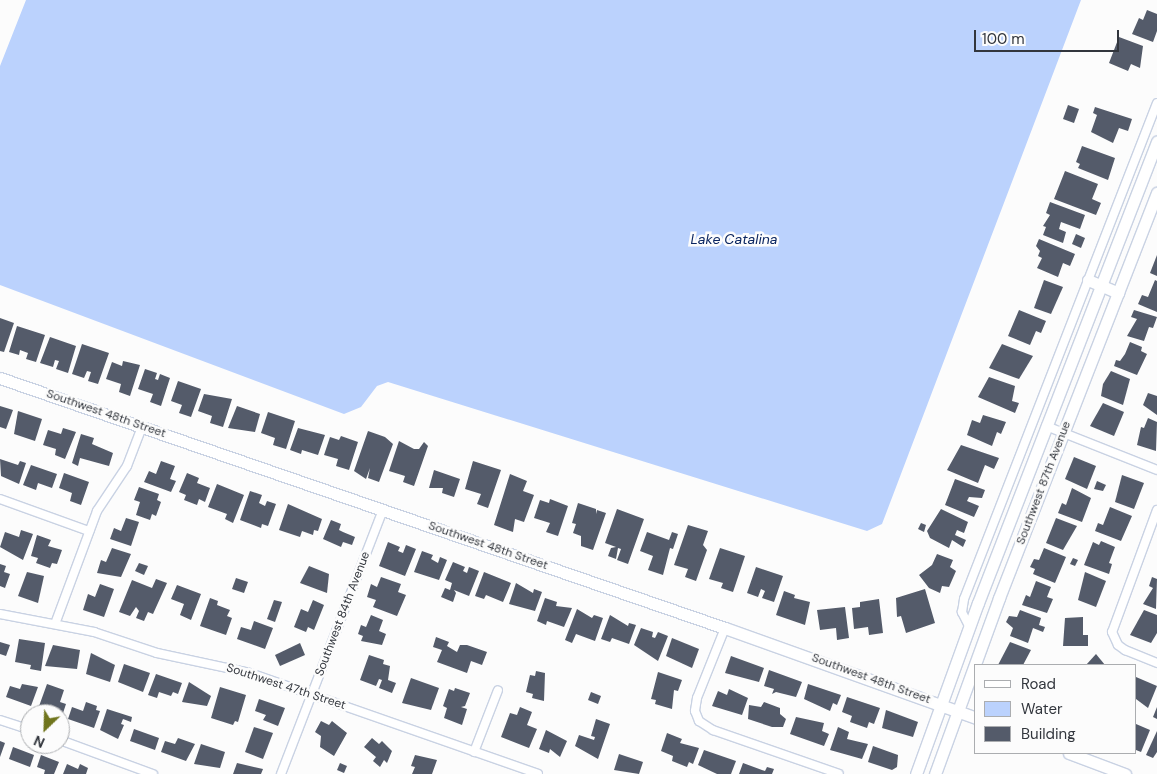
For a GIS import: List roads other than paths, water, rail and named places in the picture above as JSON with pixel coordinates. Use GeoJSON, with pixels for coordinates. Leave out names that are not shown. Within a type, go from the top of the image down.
{"type":"FeatureCollection","features":[{"type":"Feature","properties":{"kind":"main road","name":"Southwest 87th Avenue"},"geometry":{"type":"LineString","coordinates":[[916,774],[969,626],[1101,285],[1154,156],[1157,142]]}},
{"type":"Feature","properties":{"kind":"main road","name":"Southwest 87th Avenue"},"geometry":{"type":"LineString","coordinates":[[976,664],[1157,193]]}},
{"type":"Feature","properties":{"kind":"main road"},"geometry":{"type":"LineString","coordinates":[[1088,280],[1118,292]]}},
{"type":"Feature","properties":{"kind":"main road","name":"Southwest 48th Street"},"geometry":{"type":"LineString","coordinates":[[0,378],[725,628],[974,717]]}},
{"type":"Feature","properties":{"kind":"main road","name":"Southwest 87th Avenue"},"geometry":{"type":"LineString","coordinates":[[935,774],[974,668]]}},
{"type":"Feature","properties":{"kind":"main road"},"geometry":{"type":"LineString","coordinates":[[1072,754],[1125,774]]}},
{"type":"Feature","properties":{"kind":"street"},"geometry":{"type":"LineString","coordinates":[[969,626],[962,612],[964,599],[1157,103]]}},
{"type":"Feature","properties":{"kind":"street"},"geometry":{"type":"LineString","coordinates":[[1046,426],[1157,470]]}},
{"type":"Feature","properties":{"kind":"street"},"geometry":{"type":"LineString","coordinates":[[55,624],[101,503],[126,466],[142,427]]}},
{"type":"Feature","properties":{"kind":"street"},"geometry":{"type":"LineString","coordinates":[[0,499],[89,531]]}},
{"type":"Feature","properties":{"kind":"street","name":"Southwest 84th Avenue"},"geometry":{"type":"LineString","coordinates":[[281,774],[383,510]]}},
{"type":"Feature","properties":{"kind":"street"},"geometry":{"type":"LineString","coordinates":[[1157,510],[1115,616],[1114,638],[1125,650],[1157,663]]}},
{"type":"Feature","properties":{"kind":"street","name":"Southwest 47th Street"},"geometry":{"type":"LineString","coordinates":[[0,614],[94,632],[175,657],[250,673],[538,774]]}},
{"type":"Feature","properties":{"kind":"street"},"geometry":{"type":"LineString","coordinates":[[725,628],[699,693],[695,714],[702,723],[713,730],[839,774]]}},
{"type":"Feature","properties":{"kind":"street"},"geometry":{"type":"LineString","coordinates":[[474,752],[498,690]]}},
{"type":"Feature","properties":{"kind":"street"},"geometry":{"type":"LineString","coordinates":[[0,720],[20,727]]}},
{"type":"Feature","properties":{"kind":"street"},"geometry":{"type":"LineString","coordinates":[[70,744],[153,774]]}},
{"type":"Feature","properties":{"kind":"water","name":"Lake Catalina"},"geometry":{"type":"Polygon","coordinates":[[[26,0],[1081,0],[882,524],[867,531],[388,382],[377,386],[361,407],[344,414],[0,285],[0,66],[26,0]]]}}]}
